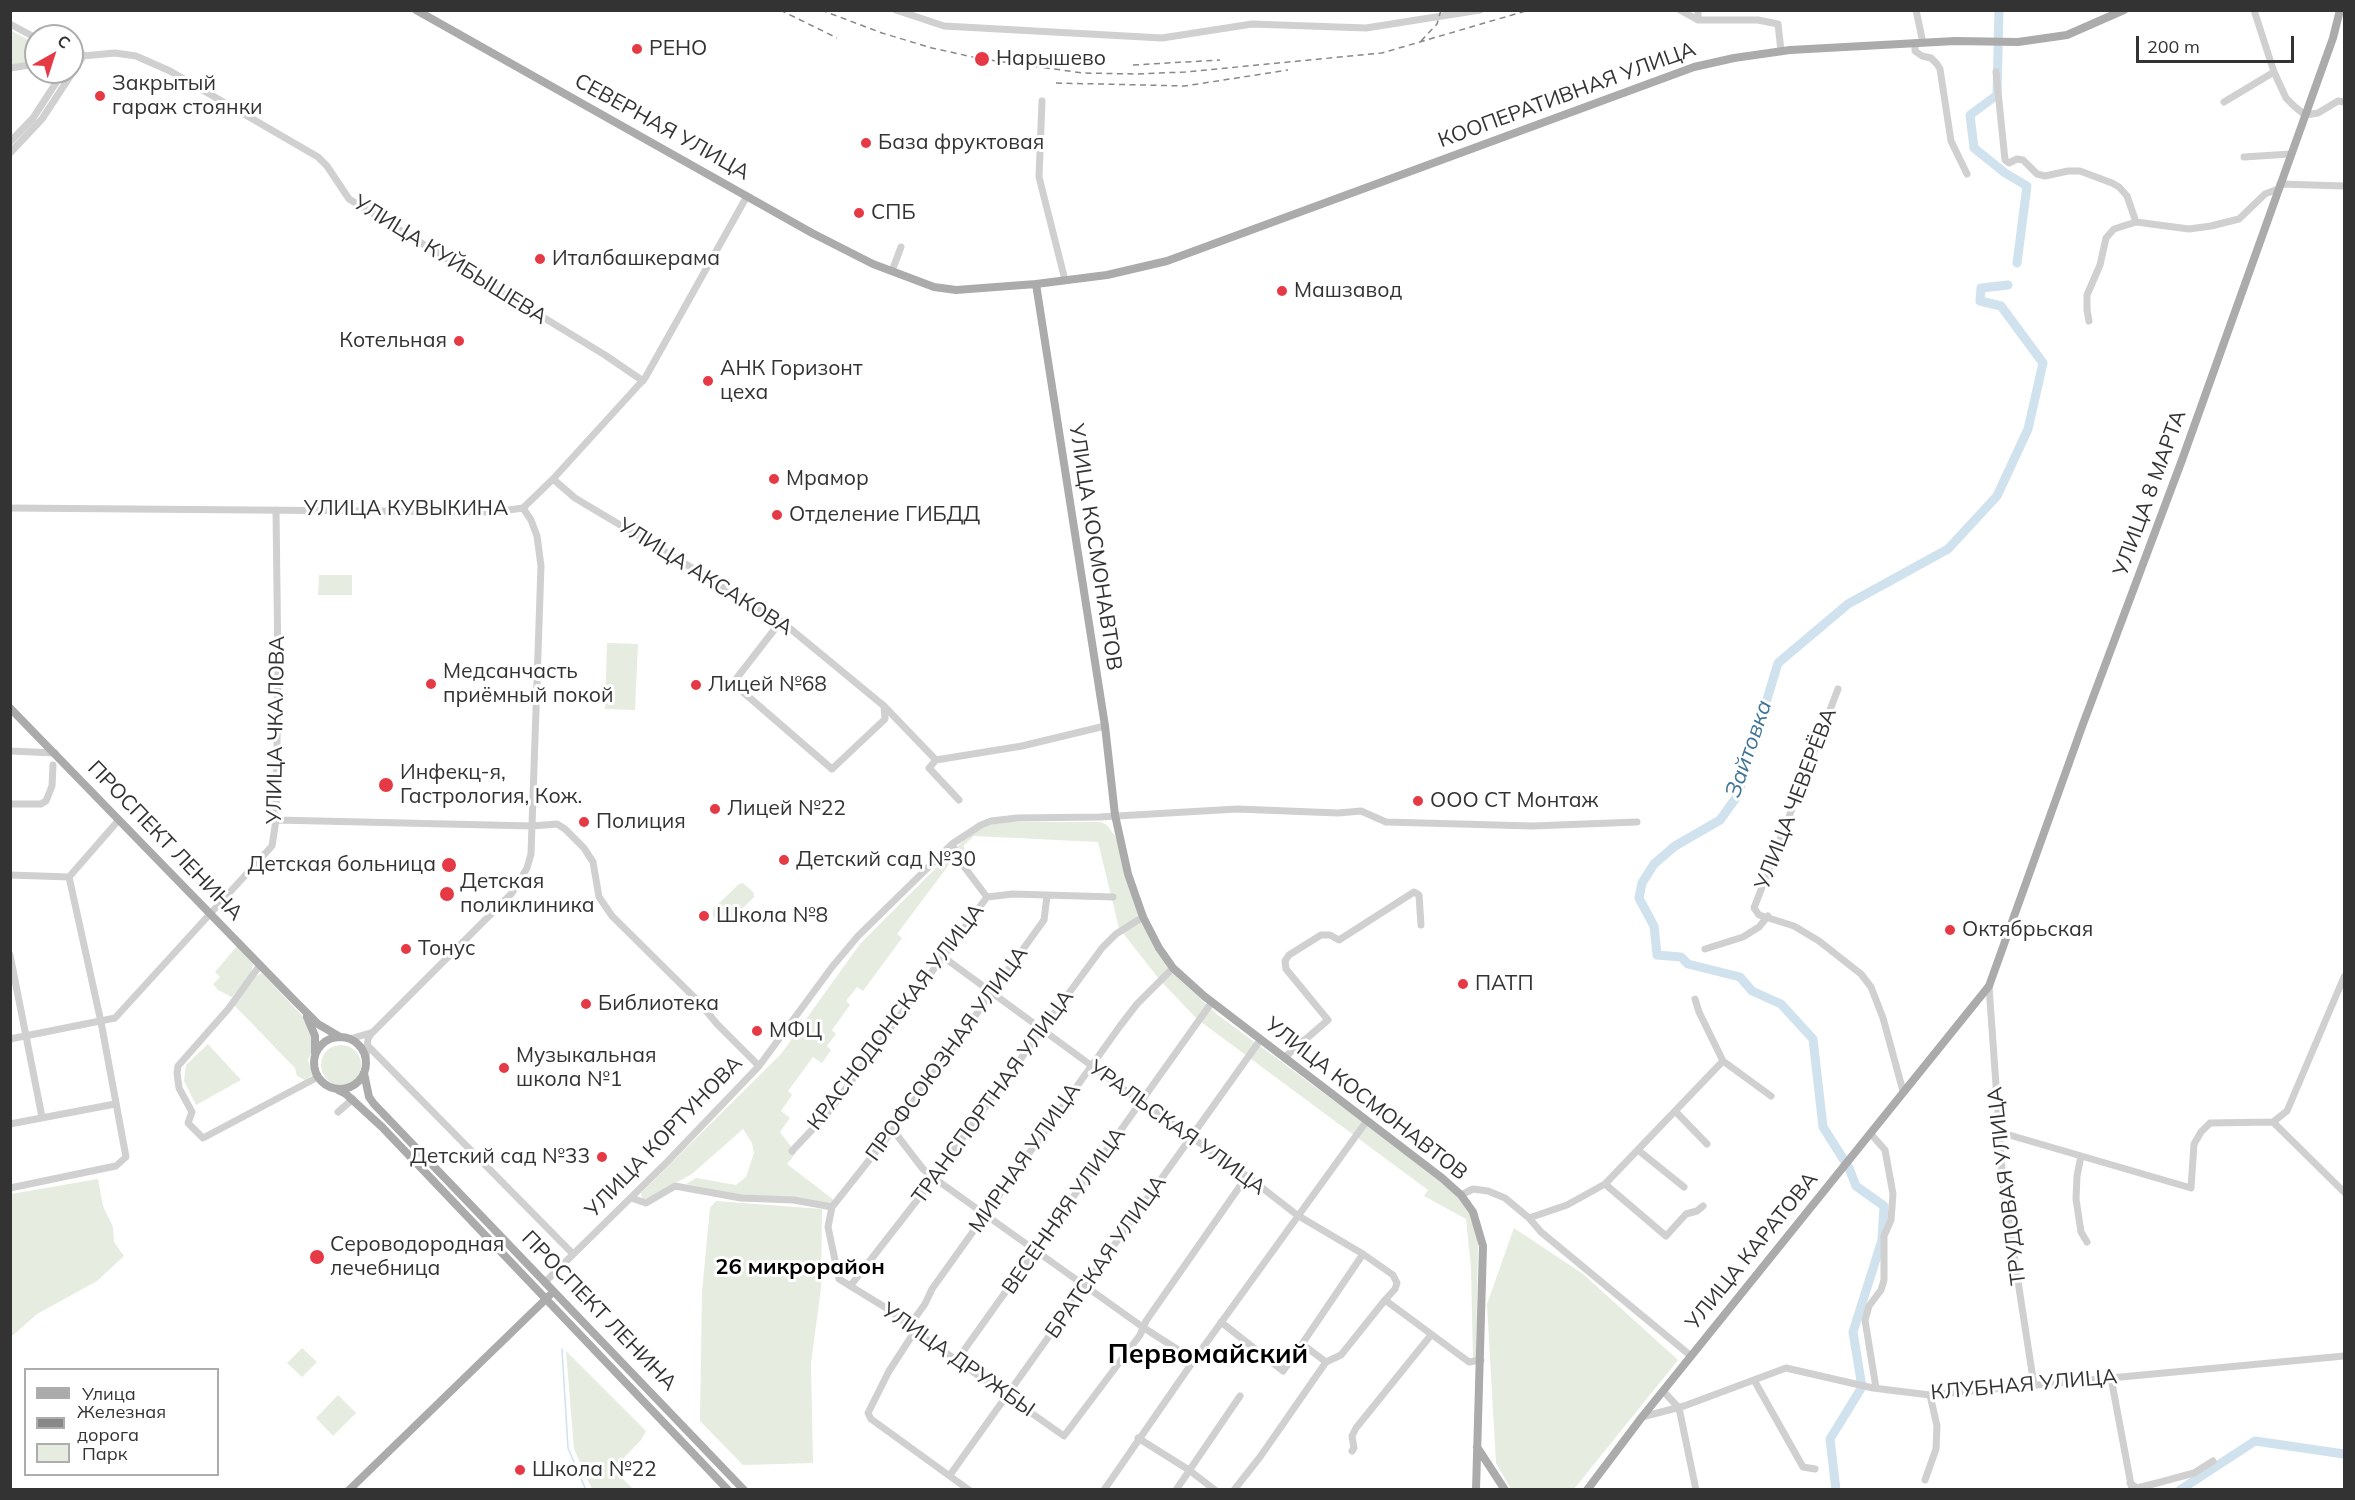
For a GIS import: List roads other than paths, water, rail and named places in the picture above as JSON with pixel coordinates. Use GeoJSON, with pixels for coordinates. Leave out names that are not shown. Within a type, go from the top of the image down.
{"type":"FeatureCollection","features":[{"type":"Feature","properties":{"kind":"main road","name":"СЕВЕРНАЯ УЛИЦА"},"geometry":{"type":"LineString","coordinates":[[416,10],[812,233],[873,264],[934,286],[956,290],[1036,284]]}},
{"type":"Feature","properties":{"kind":"main road","name":"КООПЕРАТИВНАЯ УЛИЦА"},"geometry":{"type":"LineString","coordinates":[[1036,284],[1107,274],[1167,261],[1659,78],[1728,59],[1781,51],[1955,41],[2018,42],[2067,34],[2124,10]]}},
{"type":"Feature","properties":{"kind":"main road","name":"УЛИЦА 8 МАРТА"},"geometry":{"type":"LineString","coordinates":[[1989,986],[2079,735],[2182,460],[2333,38],[2340,10]]}},
{"type":"Feature","properties":{"kind":"main road","name":"УЛИЦА КОСМОНАВТОВ"},"geometry":{"type":"LineString","coordinates":[[1036,284],[1105,726],[1115,815],[1128,874],[1143,917],[1159,948],[1173,968],[1212,1002],[1442,1178],[1461,1195],[1473,1212],[1483,1246],[1476,1490]]}},
{"type":"Feature","properties":{"kind":"main road","name":"ПРОСПЕКТ ЛЕНИНА"},"geometry":{"type":"LineString","coordinates":[[10,708],[318,1024],[340,1037]]}},
{"type":"Feature","properties":{"kind":"main road","name":"УЛИЦА КАРАТОВА"},"geometry":{"type":"LineString","coordinates":[[1591,1488],[1642,1417],[1989,986]]}},
{"type":"Feature","properties":{"kind":"main road","name":"ПРОСПЕКТ ЛЕНИНА"},"geometry":{"type":"LineString","coordinates":[[294,1000],[313,1027],[315,1055]]}},
{"type":"Feature","properties":{"kind":"main road"},"geometry":{"type":"LineString","coordinates":[[340,1037],[350,1039],[360,1046],[366,1058],[364,1073],[361,1079],[350,1088],[336,1089],[325,1085],[318,1077],[314,1066],[315,1055],[325,1042],[340,1037]]}},
{"type":"Feature","properties":{"kind":"main road","name":"ПРОСПЕКТ ЛЕНИНА"},"geometry":{"type":"LineString","coordinates":[[364,1073],[369,1097],[374,1104],[744,1490]]}},
{"type":"Feature","properties":{"kind":"main road","name":"ПРОСПЕКТ ЛЕНИНА"},"geometry":{"type":"LineString","coordinates":[[336,1089],[353,1099],[728,1490]]}},
{"type":"Feature","properties":{"kind":"main road"},"geometry":{"type":"LineString","coordinates":[[538,1290],[546,1281]]}},
{"type":"Feature","properties":{"kind":"main road"},"geometry":{"type":"LineString","coordinates":[[349,1490],[554,1290]]}},
{"type":"Feature","properties":{"kind":"main road"},"geometry":{"type":"LineString","coordinates":[[1477,1448],[1505,1490]]}},
{"type":"Feature","properties":{"kind":"street"},"geometry":{"type":"LineString","coordinates":[[896,10],[944,26],[1162,38],[1252,24],[1366,28],[1480,10]]}},
{"type":"Feature","properties":{"kind":"street"},"geometry":{"type":"LineString","coordinates":[[1680,10],[1698,20],[1758,20],[1778,24],[1781,51]]}},
{"type":"Feature","properties":{"kind":"street"},"geometry":{"type":"LineString","coordinates":[[1698,10],[1698,20]]}},
{"type":"Feature","properties":{"kind":"street"},"geometry":{"type":"LineString","coordinates":[[1916,10],[1919,43],[1915,51],[1931,58],[1940,69],[1951,141],[1967,174]]}},
{"type":"Feature","properties":{"kind":"street"},"geometry":{"type":"LineString","coordinates":[[2254,10],[2274,72],[2286,98],[2305,115],[2318,113],[2338,101],[2344,102]]}},
{"type":"Feature","properties":{"kind":"street"},"geometry":{"type":"LineString","coordinates":[[10,24],[24,32]]}},
{"type":"Feature","properties":{"kind":"street","name":"УЛИЦА КУЙБЫШЕВА"},"geometry":{"type":"LineString","coordinates":[[84,55],[116,53],[136,56],[170,70],[318,157],[349,199],[605,355],[643,381]]}},
{"type":"Feature","properties":{"kind":"street"},"geometry":{"type":"LineString","coordinates":[[1996,72],[2005,160],[2009,163],[2017,159],[2023,160],[2037,174],[2045,176],[2080,171],[2112,183],[2120,187],[2127,196],[2136,222]]}},
{"type":"Feature","properties":{"kind":"street"},"geometry":{"type":"LineString","coordinates":[[2224,102],[2274,72]]}},
{"type":"Feature","properties":{"kind":"street"},"geometry":{"type":"LineString","coordinates":[[10,142],[33,117],[55,84]]}},
{"type":"Feature","properties":{"kind":"street"},"geometry":{"type":"LineString","coordinates":[[10,153],[42,119],[65,84]]}},
{"type":"Feature","properties":{"kind":"street"},"geometry":{"type":"LineString","coordinates":[[1042,101],[1039,177],[1065,280]]}},
{"type":"Feature","properties":{"kind":"street"},"geometry":{"type":"LineString","coordinates":[[2244,157],[2290,154]]}},
{"type":"Feature","properties":{"kind":"street"},"geometry":{"type":"LineString","coordinates":[[2090,321],[2087,295],[2100,265],[2106,238],[2114,229],[2136,222],[2189,229],[2211,226],[2239,219],[2265,194],[2279,187],[2344,186]]}},
{"type":"Feature","properties":{"kind":"street","name":"УЛИЦА КУВЫКИНА"},"geometry":{"type":"LineString","coordinates":[[10,508],[494,512],[524,508],[643,381],[747,196]]}},
{"type":"Feature","properties":{"kind":"street"},"geometry":{"type":"LineString","coordinates":[[892,271],[901,247]]}},
{"type":"Feature","properties":{"kind":"street","name":"УЛИЦА АКСАКОВА"},"geometry":{"type":"LineString","coordinates":[[553,479],[575,498],[781,621],[884,706],[936,760]]}},
{"type":"Feature","properties":{"kind":"street"},"geometry":{"type":"LineString","coordinates":[[350,1039],[365,1036],[379,1025],[512,893],[527,868],[531,854],[541,566],[537,536],[524,508]]}},
{"type":"Feature","properties":{"kind":"street","name":"УЛИЦА ЧКАЛОВА"},"geometry":{"type":"LineString","coordinates":[[101,1022],[115,1018],[272,846],[276,820],[278,658],[276,510]]}},
{"type":"Feature","properties":{"kind":"street"},"geometry":{"type":"LineString","coordinates":[[781,621],[736,679],[736,686],[832,769],[885,719],[884,706]]}},
{"type":"Feature","properties":{"kind":"street","name":"УЛИЦА ЧЕВЕРЁВА"},"geometry":{"type":"LineString","coordinates":[[1838,689],[1754,908],[1759,915],[1794,926],[1819,941],[1871,987],[1883,1018],[1903,1091]]}},
{"type":"Feature","properties":{"kind":"street"},"geometry":{"type":"LineString","coordinates":[[959,800],[929,768],[936,760],[1022,746],[1105,726]]}},
{"type":"Feature","properties":{"kind":"street"},"geometry":{"type":"LineString","coordinates":[[10,751],[55,753]]}},
{"type":"Feature","properties":{"kind":"street"},"geometry":{"type":"LineString","coordinates":[[10,804],[41,804],[46,801],[52,786],[53,765]]}},
{"type":"Feature","properties":{"kind":"street"},"geometry":{"type":"LineString","coordinates":[[1115,815],[1237,809],[1338,813],[1361,811],[1386,822],[1532,826],[1637,822]]}},
{"type":"Feature","properties":{"kind":"street","name":"УЛИЦА КОРТУНОВА"},"geometry":{"type":"LineString","coordinates":[[546,1281],[759,1066],[844,952],[952,844],[976,827],[991,821],[1115,815]]}},
{"type":"Feature","properties":{"kind":"street"},"geometry":{"type":"LineString","coordinates":[[276,820],[532,826],[557,824],[584,848],[594,862],[599,897],[612,916],[698,1000],[717,1024],[759,1066]]}},
{"type":"Feature","properties":{"kind":"street"},"geometry":{"type":"LineString","coordinates":[[69,877],[117,822]]}},
{"type":"Feature","properties":{"kind":"street"},"geometry":{"type":"LineString","coordinates":[[952,844],[962,864],[987,897]]}},
{"type":"Feature","properties":{"kind":"street"},"geometry":{"type":"LineString","coordinates":[[10,875],[69,877]]}},
{"type":"Feature","properties":{"kind":"street"},"geometry":{"type":"LineString","coordinates":[[10,1188],[116,1166],[124,1160],[126,1153],[101,1022],[69,877]]}},
{"type":"Feature","properties":{"kind":"street"},"geometry":{"type":"LineString","coordinates":[[1285,1057],[1328,1020],[1286,969],[1285,961],[1289,955],[1321,935],[1330,935],[1339,940],[1414,892],[1419,895],[1420,925]]}},
{"type":"Feature","properties":{"kind":"street","name":"КРАСНОДОНСКАЯ УЛИЦА"},"geometry":{"type":"LineString","coordinates":[[792,1151],[827,1114],[987,897],[1013,894],[1113,897]]}},
{"type":"Feature","properties":{"kind":"street","name":"ПРОФСОЮЗНАЯ УЛИЦА"},"geometry":{"type":"LineString","coordinates":[[832,1207],[893,1130],[1044,920],[1047,896]]}},
{"type":"Feature","properties":{"kind":"street"},"geometry":{"type":"LineString","coordinates":[[1705,949],[1743,937],[1759,927],[1768,916]]}},
{"type":"Feature","properties":{"kind":"street","name":"ТРАНСПОРТНАЯ УЛИЦА"},"geometry":{"type":"LineString","coordinates":[[851,1285],[934,1178],[1102,948],[1116,934],[1143,917]]}},
{"type":"Feature","properties":{"kind":"street"},"geometry":{"type":"LineString","coordinates":[[10,955],[42,1118]]}},
{"type":"Feature","properties":{"kind":"street","name":"УРАЛЬСКАЯ УЛИЦА"},"geometry":{"type":"LineString","coordinates":[[942,956],[1141,1102],[1247,1176],[1297,1215],[1363,1254],[1393,1275],[1396,1282],[1395,1289],[1385,1300]]}},
{"type":"Feature","properties":{"kind":"street"},"geometry":{"type":"LineString","coordinates":[[260,965],[228,1008],[178,1066],[179,1088],[192,1112],[188,1123],[203,1138],[318,1077]]}},
{"type":"Feature","properties":{"kind":"street","name":"МИРНАЯ УЛИЦА"},"geometry":{"type":"LineString","coordinates":[[950,1474],[871,1419],[868,1410],[932,1289],[1091,1065],[1137,1004],[1173,968]]}},
{"type":"Feature","properties":{"kind":"street"},"geometry":{"type":"LineString","coordinates":[[1998,1132],[2191,1188],[2194,1144],[2210,1123],[2273,1122],[2287,1111],[2344,977]]}},
{"type":"Feature","properties":{"kind":"street","name":"ТРУДОВАЯ УЛИЦА"},"geometry":{"type":"LineString","coordinates":[[1989,986],[2003,1184],[2034,1384]]}},
{"type":"Feature","properties":{"kind":"street"},"geometry":{"type":"LineString","coordinates":[[1695,999],[1723,1061],[1771,1096]]}},
{"type":"Feature","properties":{"kind":"street","name":"ВЕСЕННЯЯ УЛИЦА"},"geometry":{"type":"LineString","coordinates":[[957,1360],[1212,1002]]}},
{"type":"Feature","properties":{"kind":"street"},"geometry":{"type":"LineString","coordinates":[[10,1039],[101,1022]]}},
{"type":"Feature","properties":{"kind":"street"},"geometry":{"type":"LineString","coordinates":[[366,1058],[368,1039],[379,1025]]}},
{"type":"Feature","properties":{"kind":"street","name":"БРАТСКАЯ УЛИЦА"},"geometry":{"type":"LineString","coordinates":[[950,1474],[1261,1039]]}},
{"type":"Feature","properties":{"kind":"street"},"geometry":{"type":"LineString","coordinates":[[367,1045],[573,1254]]}},
{"type":"Feature","properties":{"kind":"street"},"geometry":{"type":"LineString","coordinates":[[1529,1218],[1567,1205],[1605,1184],[1723,1061]]}},
{"type":"Feature","properties":{"kind":"street"},"geometry":{"type":"LineString","coordinates":[[338,1112],[353,1099]]}},
{"type":"Feature","properties":{"kind":"street"},"geometry":{"type":"LineString","coordinates":[[10,1124],[115,1104]]}},
{"type":"Feature","properties":{"kind":"street"},"geometry":{"type":"LineString","coordinates":[[1676,1112],[1707,1144]]}},
{"type":"Feature","properties":{"kind":"street"},"geometry":{"type":"LineString","coordinates":[[1104,1490],[1138,1438],[1366,1122]]}},
{"type":"Feature","properties":{"kind":"street"},"geometry":{"type":"LineString","coordinates":[[2273,1122],[2344,1192]]}},
{"type":"Feature","properties":{"kind":"street"},"geometry":{"type":"LineString","coordinates":[[893,1130],[923,1169],[934,1178],[1144,1328],[1194,1360]]}},
{"type":"Feature","properties":{"kind":"street"},"geometry":{"type":"LineString","coordinates":[[1870,1133],[1886,1150],[1893,1194],[1891,1221],[1884,1236],[1884,1280],[1881,1290],[1869,1306],[1865,1320],[1875,1388]]}},
{"type":"Feature","properties":{"kind":"street"},"geometry":{"type":"LineString","coordinates":[[1638,1150],[1684,1187]]}},
{"type":"Feature","properties":{"kind":"street"},"geometry":{"type":"LineString","coordinates":[[2081,1156],[2076,1199],[2081,1232],[2087,1242]]}},
{"type":"Feature","properties":{"kind":"street"},"geometry":{"type":"LineString","coordinates":[[1144,1328],[1146,1321],[1247,1176]]}},
{"type":"Feature","properties":{"kind":"street"},"geometry":{"type":"LineString","coordinates":[[1605,1184],[1666,1236],[1686,1214],[1697,1211],[1703,1206]]}},
{"type":"Feature","properties":{"kind":"street"},"geometry":{"type":"LineString","coordinates":[[631,1197],[640,1203],[646,1203],[675,1185],[741,1198],[794,1200],[832,1207],[828,1227],[839,1279],[851,1285]]}},
{"type":"Feature","properties":{"kind":"street"},"geometry":{"type":"LineString","coordinates":[[1461,1195],[1473,1189],[1488,1191],[1505,1198],[1529,1218],[1541,1232],[1691,1356]]}},
{"type":"Feature","properties":{"kind":"street"},"geometry":{"type":"LineString","coordinates":[[1221,1322],[1284,1371],[1363,1254]]}},
{"type":"Feature","properties":{"kind":"street","name":"УЛИЦА ДРУЖБЫ"},"geometry":{"type":"LineString","coordinates":[[851,1285],[891,1311],[912,1329],[1064,1436],[1144,1328]]}},
{"type":"Feature","properties":{"kind":"street"},"geometry":{"type":"LineString","coordinates":[[1234,1490],[1266,1449],[1326,1362],[1341,1355],[1385,1300],[1468,1362],[1481,1360]]}},
{"type":"Feature","properties":{"kind":"street"},"geometry":{"type":"LineString","coordinates":[[1352,1451],[1354,1448],[1352,1436],[1356,1428],[1431,1335]]}},
{"type":"Feature","properties":{"kind":"street"},"geometry":{"type":"LineString","coordinates":[[1302,1344],[1326,1362]]}},
{"type":"Feature","properties":{"kind":"street","name":"КЛУБНАЯ УЛИЦА"},"geometry":{"type":"LineString","coordinates":[[1642,1417],[1679,1408],[1786,1368],[1875,1388],[1930,1395],[2344,1356]]}},
{"type":"Feature","properties":{"kind":"street"},"geometry":{"type":"LineString","coordinates":[[2111,1378],[2131,1486],[2137,1488],[2194,1473],[2213,1461]]}},
{"type":"Feature","properties":{"kind":"street"},"geometry":{"type":"LineString","coordinates":[[1754,1380],[1803,1467],[1815,1469]]}},
{"type":"Feature","properties":{"kind":"street"},"geometry":{"type":"LineString","coordinates":[[1663,1391],[1679,1408],[1696,1490]]}},
{"type":"Feature","properties":{"kind":"street"},"geometry":{"type":"LineString","coordinates":[[1925,1480],[1936,1449],[1937,1426],[1930,1395]]}},
{"type":"Feature","properties":{"kind":"street"},"geometry":{"type":"LineString","coordinates":[[1176,1490],[1240,1396]]}},
{"type":"Feature","properties":{"kind":"street"},"geometry":{"type":"LineString","coordinates":[[1138,1438],[1189,1470],[1215,1490]]}},
{"type":"Feature","properties":{"kind":"street"},"geometry":{"type":"LineString","coordinates":[[950,1474],[969,1490]]}},
{"type":"Feature","properties":{"kind":"waterway","name":"Зайтовка"},"geometry":{"type":"LineString","coordinates":[[1999,10],[1997,95],[1970,115],[1974,148],[2005,173],[2027,186],[2017,263]]}},
{"type":"Feature","properties":{"kind":"waterway","name":"Зайтовка"},"geometry":{"type":"LineString","coordinates":[[1836,1490],[1830,1439],[1862,1387],[1853,1332],[1882,1240],[1884,1206],[1856,1186],[1849,1168],[1823,1127],[1813,1039],[1781,1004],[1752,991],[1740,977],[1688,964],[1681,957],[1657,955],[1654,926],[1639,898],[1642,883],[1654,864],[1675,846],[1720,820],[1738,795],[1778,663],[1848,604],[1948,549],[1997,496],[2028,429],[2043,363],[2001,306],[1980,301],[1981,288],[2008,285]]}},
{"type":"Feature","properties":{"kind":"waterway"},"geometry":{"type":"LineString","coordinates":[[562,1349],[568,1448],[586,1490]]}},
{"type":"Feature","properties":{"kind":"waterway","name":"Зайтовка"},"geometry":{"type":"LineString","coordinates":[[2180,1490],[2255,1441],[2344,1454]]}},
{"type":"Feature","properties":{"kind":"railway"},"geometry":{"type":"LineString","coordinates":[[780,10],[837,38]]}},
{"type":"Feature","properties":{"kind":"railway"},"geometry":{"type":"LineString","coordinates":[[821,10],[882,33],[932,48],[982,59],[1083,73],[1135,74],[1185,72],[1382,53],[1529,10]]}},
{"type":"Feature","properties":{"kind":"railway"},"geometry":{"type":"LineString","coordinates":[[1421,41],[1437,24],[1441,10]]}},
{"type":"Feature","properties":{"kind":"railway"},"geometry":{"type":"LineString","coordinates":[[1133,65],[1220,60]]}},
{"type":"Feature","properties":{"kind":"railway"},"geometry":{"type":"LineString","coordinates":[[1058,61],[1103,64]]}},
{"type":"Feature","properties":{"kind":"railway"},"geometry":{"type":"LineString","coordinates":[[1056,83],[1185,86],[1288,70]]}},
{"type":"Feature","properties":{"kind":"place","name":"РЕНО"},"geometry":{"type":"Point","coordinates":[637,49]}},
{"type":"Feature","properties":{"kind":"place","name":"Нарышево"},"geometry":{"type":"Point","coordinates":[982,59]}},
{"type":"Feature","properties":{"kind":"place","name":"Закрытый гараж стоянки"},"geometry":{"type":"Point","coordinates":[100,96]}},
{"type":"Feature","properties":{"kind":"place","name":"База фруктовая"},"geometry":{"type":"Point","coordinates":[866,143]}},
{"type":"Feature","properties":{"kind":"place","name":"СПБ"},"geometry":{"type":"Point","coordinates":[859,213]}},
{"type":"Feature","properties":{"kind":"place","name":"Италбашкерама"},"geometry":{"type":"Point","coordinates":[540,259]}},
{"type":"Feature","properties":{"kind":"place","name":"Машзавод"},"geometry":{"type":"Point","coordinates":[1282,291]}},
{"type":"Feature","properties":{"kind":"place","name":"Котельная"},"geometry":{"type":"Point","coordinates":[459,341]}},
{"type":"Feature","properties":{"kind":"place","name":"АНК Горизонт цеха"},"geometry":{"type":"Point","coordinates":[708,381]}},
{"type":"Feature","properties":{"kind":"place","name":"Мрамор"},"geometry":{"type":"Point","coordinates":[774,479]}},
{"type":"Feature","properties":{"kind":"place","name":"Отделение ГИБДД"},"geometry":{"type":"Point","coordinates":[777,515]}},
{"type":"Feature","properties":{"kind":"place","name":"Медсанчасть приёмный покой"},"geometry":{"type":"Point","coordinates":[431,684]}},
{"type":"Feature","properties":{"kind":"place","name":"Лицей №68"},"geometry":{"type":"Point","coordinates":[696,685]}},
{"type":"Feature","properties":{"kind":"place","name":"Инфекц-я, Гастрология, Кож."},"geometry":{"type":"Point","coordinates":[386,785]}},
{"type":"Feature","properties":{"kind":"place","name":"ООО СТ Монтаж"},"geometry":{"type":"Point","coordinates":[1418,801]}},
{"type":"Feature","properties":{"kind":"place","name":"Лицей №22"},"geometry":{"type":"Point","coordinates":[715,809]}},
{"type":"Feature","properties":{"kind":"place","name":"Полиция"},"geometry":{"type":"Point","coordinates":[584,822]}},
{"type":"Feature","properties":{"kind":"place","name":"Детский сад №30"},"geometry":{"type":"Point","coordinates":[784,860]}},
{"type":"Feature","properties":{"kind":"place","name":"Детская больница"},"geometry":{"type":"Point","coordinates":[449,865]}},
{"type":"Feature","properties":{"kind":"place","name":"Детская поликлиника"},"geometry":{"type":"Point","coordinates":[447,894]}},
{"type":"Feature","properties":{"kind":"place","name":"Школа №8"},"geometry":{"type":"Point","coordinates":[704,916]}},
{"type":"Feature","properties":{"kind":"place","name":"Октябрьская"},"geometry":{"type":"Point","coordinates":[1950,930]}},
{"type":"Feature","properties":{"kind":"place","name":"Тонус"},"geometry":{"type":"Point","coordinates":[406,949]}},
{"type":"Feature","properties":{"kind":"place","name":"ПАТП"},"geometry":{"type":"Point","coordinates":[1463,984]}},
{"type":"Feature","properties":{"kind":"place","name":"Библиотека"},"geometry":{"type":"Point","coordinates":[586,1004]}},
{"type":"Feature","properties":{"kind":"place","name":"МФЦ"},"geometry":{"type":"Point","coordinates":[757,1031]}},
{"type":"Feature","properties":{"kind":"place","name":"Музыкальная школа №1"},"geometry":{"type":"Point","coordinates":[504,1068]}},
{"type":"Feature","properties":{"kind":"place","name":"Детский сад №33"},"geometry":{"type":"Point","coordinates":[602,1157]}},
{"type":"Feature","properties":{"kind":"place","name":"Сероводородная лечебница"},"geometry":{"type":"Point","coordinates":[317,1257]}},
{"type":"Feature","properties":{"kind":"place","name":"Школа №22"},"geometry":{"type":"Point","coordinates":[520,1470]}},
{"type":"Feature","properties":{"kind":"district","name":"26 микрорайон"},"geometry":{"type":"Point","coordinates":[800,1267]}},
{"type":"Feature","properties":{"kind":"district","name":"Первомайский"},"geometry":{"type":"Point","coordinates":[1208,1355]}}]}
